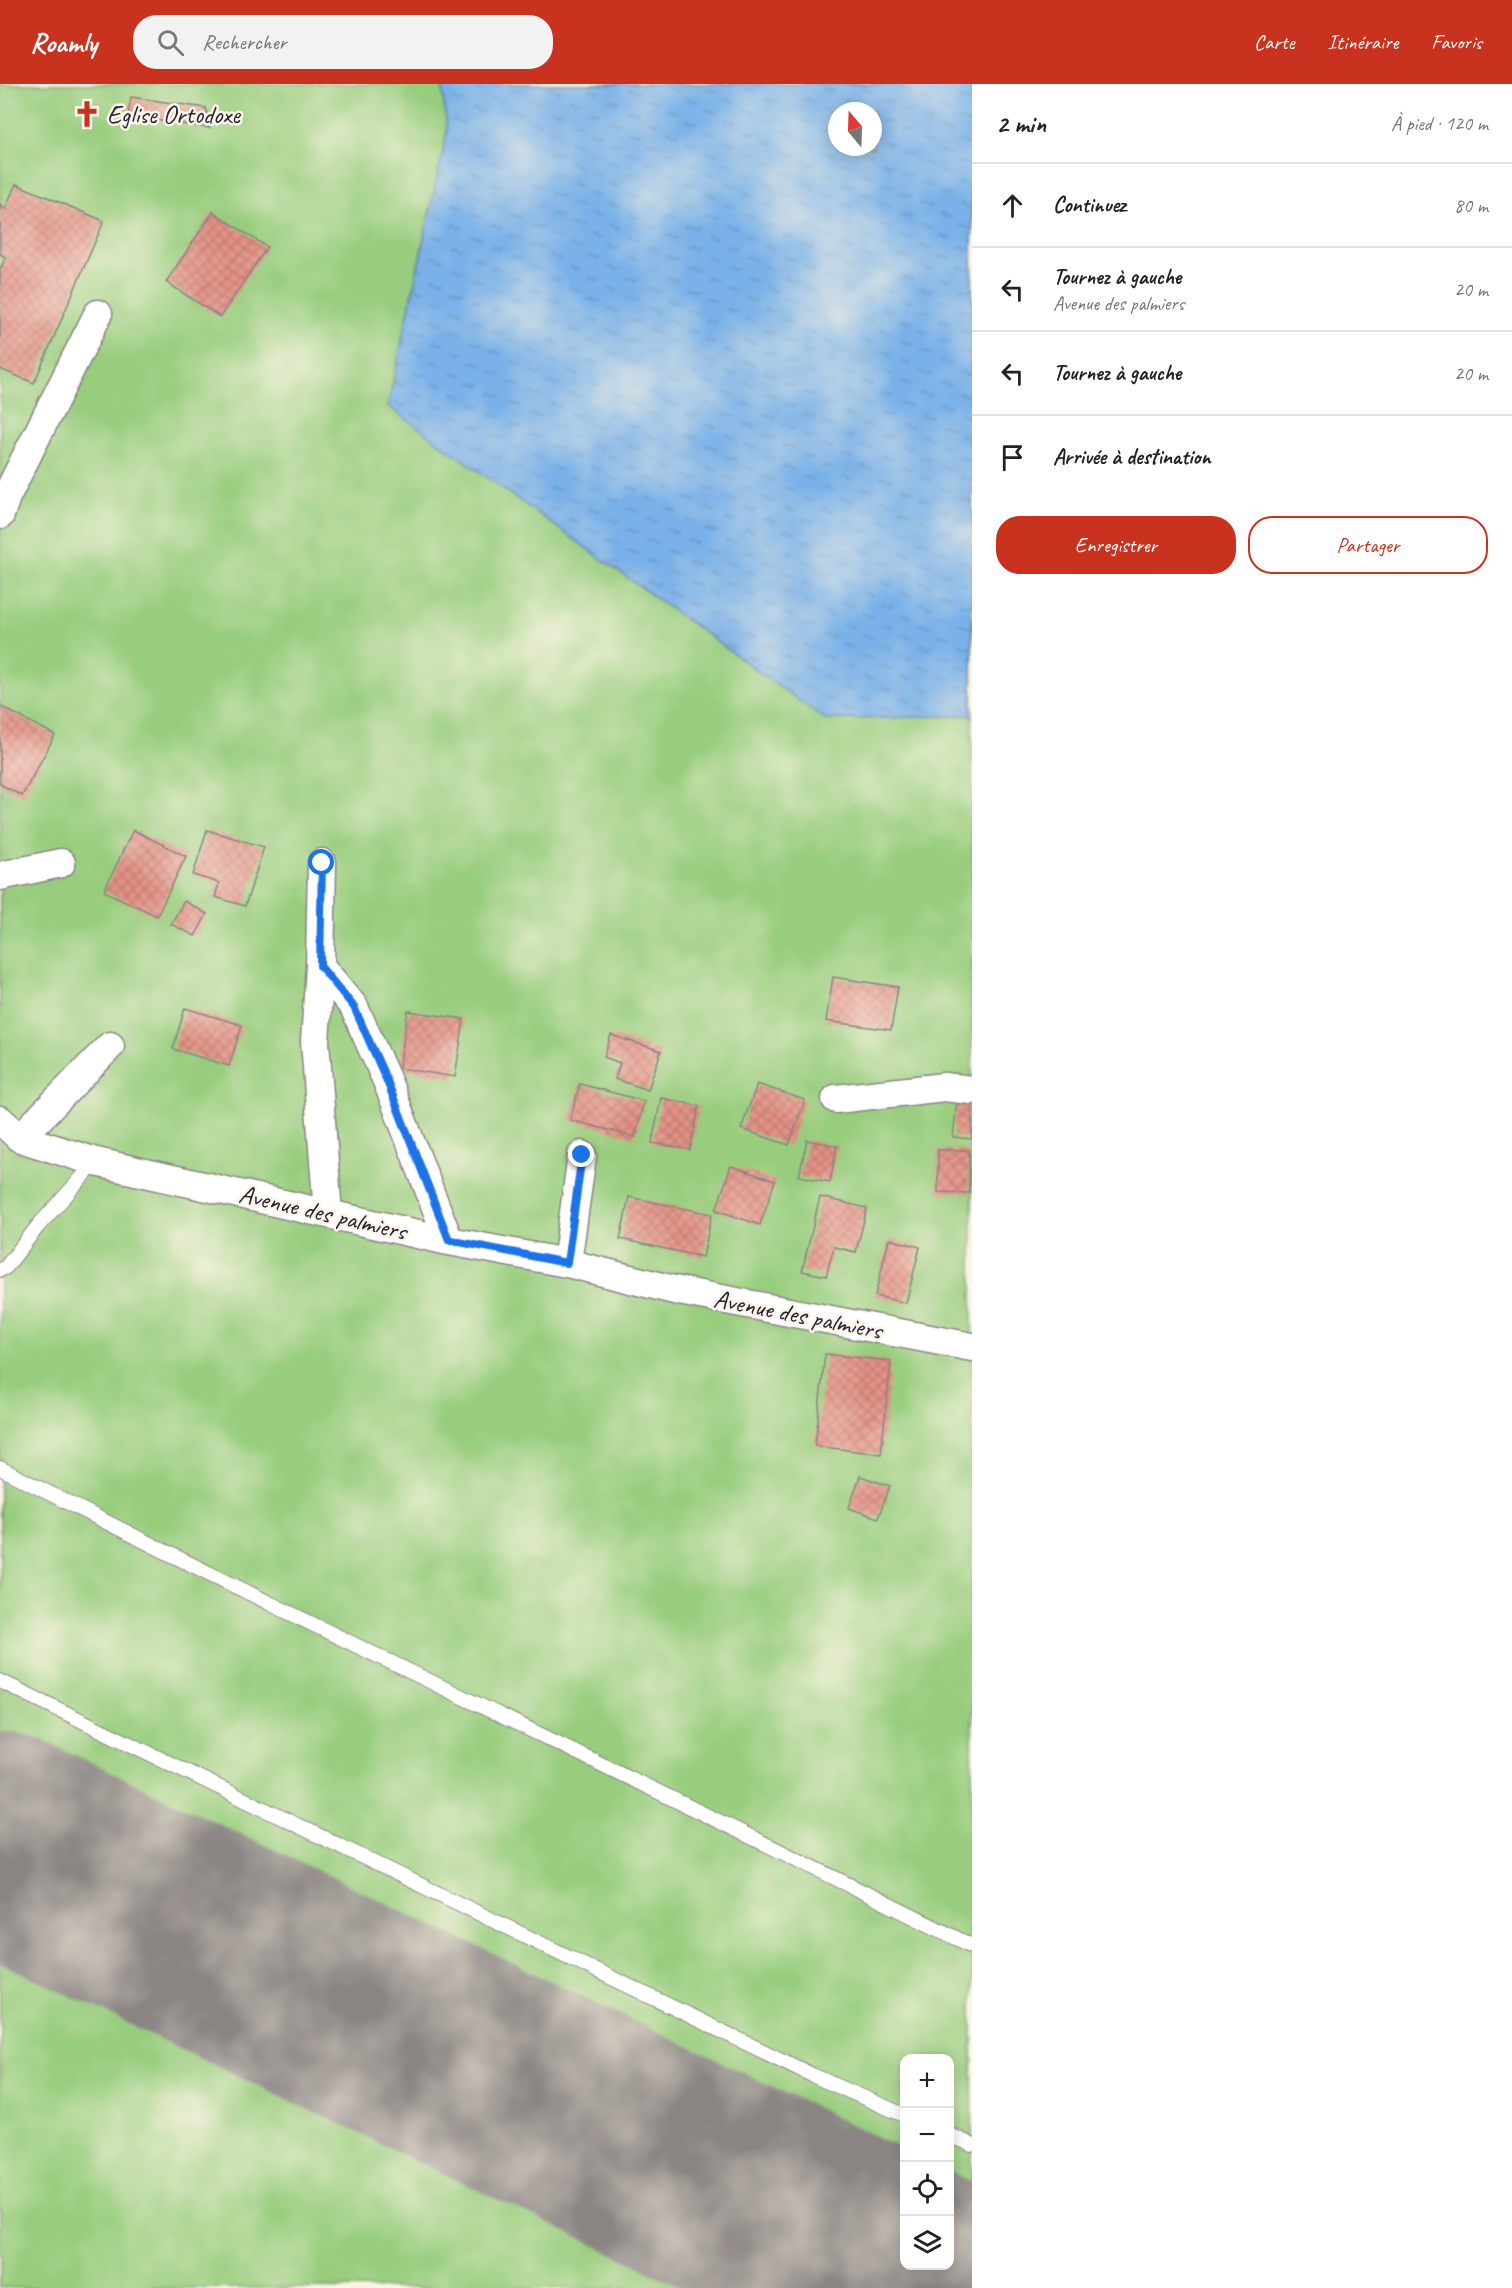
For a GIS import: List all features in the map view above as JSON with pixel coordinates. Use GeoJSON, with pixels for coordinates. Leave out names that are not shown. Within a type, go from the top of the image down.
{"type":"FeatureCollection","features":[{"type":"Feature","properties":{"kind":"street"},"geometry":{"type":"LineString","coordinates":[[0,514],[6,497],[98,314]]}},
{"type":"Feature","properties":{"kind":"street"},"geometry":{"type":"LineString","coordinates":[[0,876],[61,862]]}},
{"type":"Feature","properties":{"kind":"street"},"geometry":{"type":"LineString","coordinates":[[322,863],[320,966],[315,1041],[327,1214]]}},
{"type":"Feature","properties":{"kind":"street"},"geometry":{"type":"LineString","coordinates":[[320,966],[354,1007],[387,1081],[449,1240]]}},
{"type":"Feature","properties":{"kind":"street"},"geometry":{"type":"LineString","coordinates":[[10,1129],[110,1046]]}},
{"type":"Feature","properties":{"kind":"street"},"geometry":{"type":"LineString","coordinates":[[836,1099],[944,1087],[972,1090]]}},
{"type":"Feature","properties":{"kind":"street","name":"Avenue des palmiers"},"geometry":{"type":"LineString","coordinates":[[10,1129],[96,1162],[327,1214],[567,1263],[674,1290],[972,1347]]}},
{"type":"Feature","properties":{"kind":"street"},"geometry":{"type":"LineString","coordinates":[[567,1263],[582,1155]]}},
{"type":"Feature","properties":{"kind":"lane"},"geometry":{"type":"LineString","coordinates":[[0,1270],[6,1267],[38,1226],[96,1162]]}},
{"type":"Feature","properties":{"kind":"lane"},"geometry":{"type":"LineString","coordinates":[[0,1468],[188,1564],[744,1832],[972,1946]]}},
{"type":"Feature","properties":{"kind":"lane"},"geometry":{"type":"LineString","coordinates":[[0,1681],[812,2075],[900,2113]]}},
{"type":"Feature","properties":{"kind":"lane"},"geometry":{"type":"LineString","coordinates":[[954,2137],[972,2145]]}},
{"type":"Feature","properties":{"kind":"green space"},"geometry":{"type":"Polygon","coordinates":[[[0,84],[972,84],[972,2288],[0,2288],[0,84]]]}},
{"type":"Feature","properties":{"kind":"water"},"geometry":{"type":"Polygon","coordinates":[[[442,84],[972,84],[972,715],[826,720],[388,406],[447,132],[442,84]]]}},
{"type":"Feature","properties":{"kind":"building"},"geometry":{"type":"Polygon","coordinates":[[[131,97],[206,108],[210,128],[128,116],[131,97]]]}},
{"type":"Feature","properties":{"kind":"building"},"geometry":{"type":"Polygon","coordinates":[[[16,184],[104,221],[34,383],[0,369],[0,270],[6,257],[0,254],[0,204],[5,209],[16,184]]]}},
{"type":"Feature","properties":{"kind":"building"},"geometry":{"type":"Polygon","coordinates":[[[213,212],[267,247],[220,317],[166,282],[213,212]]]}},
{"type":"Feature","properties":{"kind":"building"},"geometry":{"type":"Polygon","coordinates":[[[0,706],[55,735],[22,796],[0,784],[0,706]]]}},
{"type":"Feature","properties":{"kind":"building"},"geometry":{"type":"Polygon","coordinates":[[[133,830],[186,856],[157,916],[104,891],[133,830]]]}},
{"type":"Feature","properties":{"kind":"building"},"geometry":{"type":"Polygon","coordinates":[[[207,830],[264,847],[245,906],[215,897],[219,883],[193,875],[207,830]]]}},
{"type":"Feature","properties":{"kind":"building"},"geometry":{"type":"Polygon","coordinates":[[[184,901],[207,914],[195,936],[171,924],[184,901]]]}},
{"type":"Feature","properties":{"kind":"building"},"geometry":{"type":"Polygon","coordinates":[[[833,977],[898,987],[891,1030],[826,1021],[833,977]]]}},
{"type":"Feature","properties":{"kind":"building"},"geometry":{"type":"Polygon","coordinates":[[[185,1008],[242,1025],[229,1066],[173,1049],[185,1008]]]}},
{"type":"Feature","properties":{"kind":"building"},"geometry":{"type":"Polygon","coordinates":[[[408,1011],[464,1019],[455,1077],[399,1068],[408,1011]]]}},
{"type":"Feature","properties":{"kind":"building"},"geometry":{"type":"Polygon","coordinates":[[[611,1035],[661,1051],[648,1090],[615,1079],[620,1063],[604,1057],[611,1035]]]}},
{"type":"Feature","properties":{"kind":"building"},"geometry":{"type":"Polygon","coordinates":[[[580,1084],[644,1101],[635,1137],[570,1120],[580,1084]]]}},
{"type":"Feature","properties":{"kind":"building"},"geometry":{"type":"Polygon","coordinates":[[[757,1084],[805,1100],[789,1145],[741,1129],[757,1084]]]}},
{"type":"Feature","properties":{"kind":"building"},"geometry":{"type":"Polygon","coordinates":[[[661,1098],[699,1106],[690,1150],[652,1143],[661,1098]]]}},
{"type":"Feature","properties":{"kind":"building"},"geometry":{"type":"Polygon","coordinates":[[[957,1101],[972,1102],[972,1139],[953,1137],[957,1101]]]}},
{"type":"Feature","properties":{"kind":"building"},"geometry":{"type":"Polygon","coordinates":[[[807,1140],[837,1146],[830,1182],[799,1176],[807,1140]]]}},
{"type":"Feature","properties":{"kind":"building"},"geometry":{"type":"Polygon","coordinates":[[[938,1150],[969,1150],[969,1193],[938,1192],[938,1150]]]}},
{"type":"Feature","properties":{"kind":"building"},"geometry":{"type":"Polygon","coordinates":[[[731,1166],[775,1181],[760,1225],[716,1210],[731,1166]]]}},
{"type":"Feature","properties":{"kind":"building"},"geometry":{"type":"Polygon","coordinates":[[[629,1197],[712,1214],[703,1257],[620,1239],[629,1197]]]}},
{"type":"Feature","properties":{"kind":"building"},"geometry":{"type":"Polygon","coordinates":[[[820,1197],[867,1208],[856,1252],[834,1247],[826,1276],[802,1271],[820,1197]]]}},
{"type":"Feature","properties":{"kind":"building"},"geometry":{"type":"Polygon","coordinates":[[[889,1239],[920,1247],[906,1303],[875,1296],[889,1239]]]}},
{"type":"Feature","properties":{"kind":"building"},"geometry":{"type":"Polygon","coordinates":[[[825,1354],[891,1361],[881,1454],[815,1446],[825,1354]]]}},
{"type":"Feature","properties":{"kind":"building"},"geometry":{"type":"Polygon","coordinates":[[[860,1476],[890,1486],[878,1518],[849,1508],[860,1476]]]}},
{"type":"Feature","properties":{"kind":"runway"},"geometry":{"type":"LineString","coordinates":[[0,1841],[940,2288]]}},
{"type":"Feature","properties":{"kind":"place","name":"Eglise Ortodoxe"},"geometry":{"type":"Point","coordinates":[87,114]}},
{"type":"Feature","properties":{"kind":"route"},"geometry":{"type":"LineString","coordinates":[[322,863],[320,966],[354,1007],[387,1081],[449,1240],[567,1263],[582,1155]]}}]}
